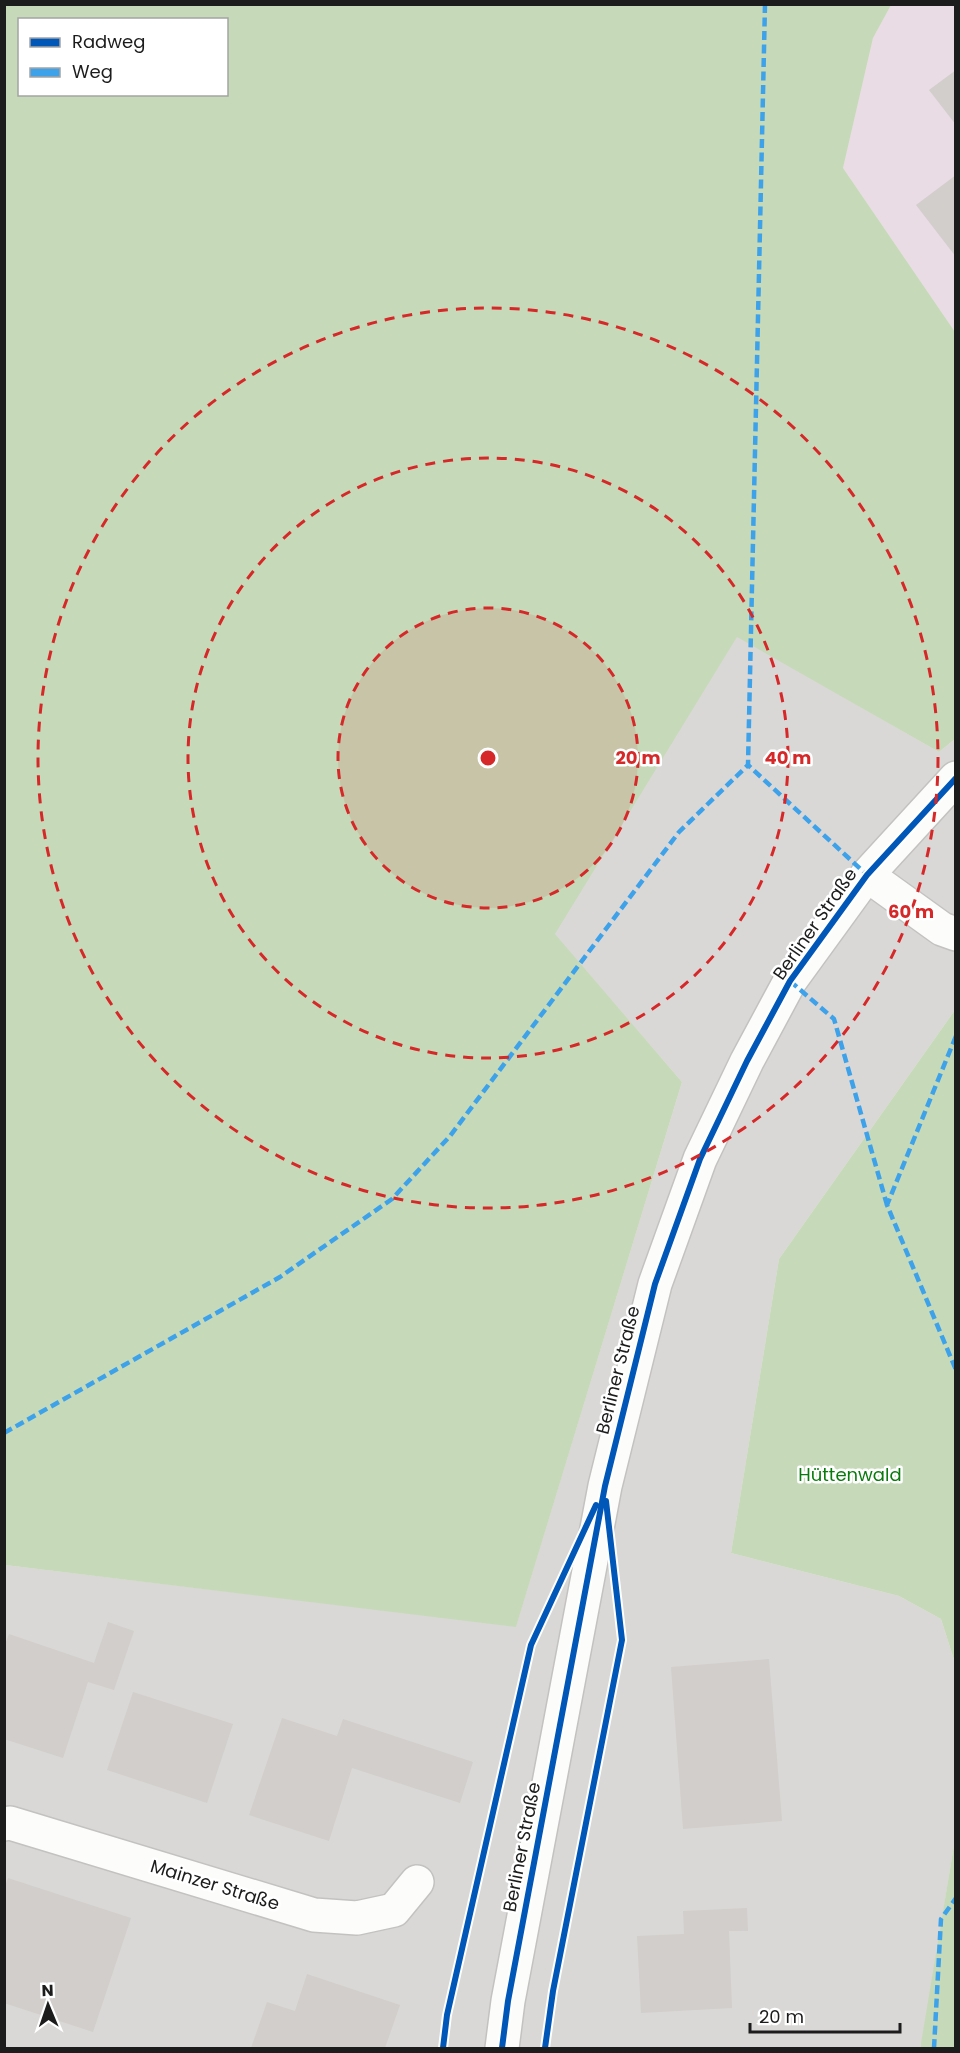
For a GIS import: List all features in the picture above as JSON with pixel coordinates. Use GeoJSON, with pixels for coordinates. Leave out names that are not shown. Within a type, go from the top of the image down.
{"type":"FeatureCollection","features":[{"type":"Feature","properties":{"kind":"street","name":"Berliner Straße"},"geometry":{"type":"LineString","coordinates":[[502,2049],[508,2001],[605,1486],[655,1284],[700,1159],[747,1061],[790,981],[867,875],[956,778]]}},
{"type":"Feature","properties":{"kind":"street"},"geometry":{"type":"LineString","coordinates":[[867,875],[942,929],[956,934]]}},
{"type":"Feature","properties":{"kind":"street","name":"Mainzer Straße"},"geometry":{"type":"LineString","coordinates":[[4,1824],[10,1823],[314,1915],[357,1918],[394,1910],[417,1882]]}},
{"type":"Feature","properties":{"kind":"shaded area"},"geometry":{"type":"Polygon","coordinates":[[[891,5],[955,5],[955,332],[843,168],[873,38],[891,5]]]}},
{"type":"Feature","properties":{"kind":"shaded area"},"geometry":{"type":"Polygon","coordinates":[[[737,636],[939,752],[955,739],[955,1010],[779,1259],[731,1553],[899,1596],[941,1619],[955,1663],[955,1839],[921,2048],[5,2048],[5,1565],[516,1626],[682,1082],[554,934],[737,636]]]}},
{"type":"Feature","properties":{"kind":"green space"},"geometry":{"type":"Polygon","coordinates":[[[5,4],[891,5],[873,38],[843,168],[955,332],[955,739],[939,752],[737,637],[555,934],[682,1082],[516,1627],[5,1565],[5,4]]]}},
{"type":"Feature","properties":{"kind":"green space","name":"Hüttenwald"},"geometry":{"type":"Polygon","coordinates":[[[955,1010],[955,1663],[941,1619],[899,1596],[731,1553],[779,1259],[955,1010]]]}},
{"type":"Feature","properties":{"kind":"green space"},"geometry":{"type":"Polygon","coordinates":[[[955,1839],[955,2048],[921,2048],[921,2043],[955,1839]]]}},
{"type":"Feature","properties":{"kind":"building"},"geometry":{"type":"Polygon","coordinates":[[[956,70],[956,125],[929,90],[956,70]]]}},
{"type":"Feature","properties":{"kind":"building"},"geometry":{"type":"Polygon","coordinates":[[[956,175],[956,257],[916,205],[956,175]]]}},
{"type":"Feature","properties":{"kind":"building"},"geometry":{"type":"Polygon","coordinates":[[[108,1622],[134,1631],[114,1690],[88,1682],[63,1758],[4,1739],[4,1647],[9,1634],[94,1663],[108,1622]]]}},
{"type":"Feature","properties":{"kind":"building"},"geometry":{"type":"Polygon","coordinates":[[[769,1659],[782,1821],[683,1829],[671,1667],[769,1659]]]}},
{"type":"Feature","properties":{"kind":"building"},"geometry":{"type":"Polygon","coordinates":[[[133,1692],[233,1724],[207,1803],[107,1770],[133,1692]]]}},
{"type":"Feature","properties":{"kind":"building"},"geometry":{"type":"Polygon","coordinates":[[[282,1718],[337,1736],[343,1719],[473,1762],[460,1803],[352,1768],[329,1841],[249,1815],[282,1718]]]}},
{"type":"Feature","properties":{"kind":"building"},"geometry":{"type":"Polygon","coordinates":[[[8,1878],[131,1918],[93,2032],[4,2003],[4,1889],[8,1878]]]}},
{"type":"Feature","properties":{"kind":"building"},"geometry":{"type":"Polygon","coordinates":[[[747,1908],[748,1931],[729,1931],[732,2008],[641,2013],[637,1936],[684,1934],[683,1911],[747,1908]]]}},
{"type":"Feature","properties":{"kind":"building"},"geometry":{"type":"Polygon","coordinates":[[[307,1974],[400,2005],[385,2048],[251,2048],[267,2002],[295,2011],[307,1974]]]}},
{"type":"Feature","properties":{"kind":"marked path"},"geometry":{"type":"LineString","coordinates":[[765,4],[748,765],[867,875]]}},
{"type":"Feature","properties":{"kind":"marked path"},"geometry":{"type":"LineString","coordinates":[[4,1433],[280,1277],[392,1199],[450,1136],[679,832],[748,765]]}},
{"type":"Feature","properties":{"kind":"marked path"},"geometry":{"type":"LineString","coordinates":[[790,981],[834,1019],[887,1205]]}},
{"type":"Feature","properties":{"kind":"marked path"},"geometry":{"type":"LineString","coordinates":[[956,1036],[887,1205],[956,1370]]}},
{"type":"Feature","properties":{"kind":"marked path"},"geometry":{"type":"LineString","coordinates":[[934,2048],[941,1919],[956,1898]]}},
{"type":"Feature","properties":{"kind":"cycle path"},"geometry":{"type":"LineString","coordinates":[[502,2048],[508,2001],[605,1486],[655,1284],[700,1159],[747,1061],[790,981],[867,875],[956,778]]}},
{"type":"Feature","properties":{"kind":"cycle path"},"geometry":{"type":"LineString","coordinates":[[545,2048],[553,1991],[622,1640],[606,1501]]}},
{"type":"Feature","properties":{"kind":"cycle path"},"geometry":{"type":"LineString","coordinates":[[443,2048],[447,2015],[531,1645],[596,1505]]}}]}
